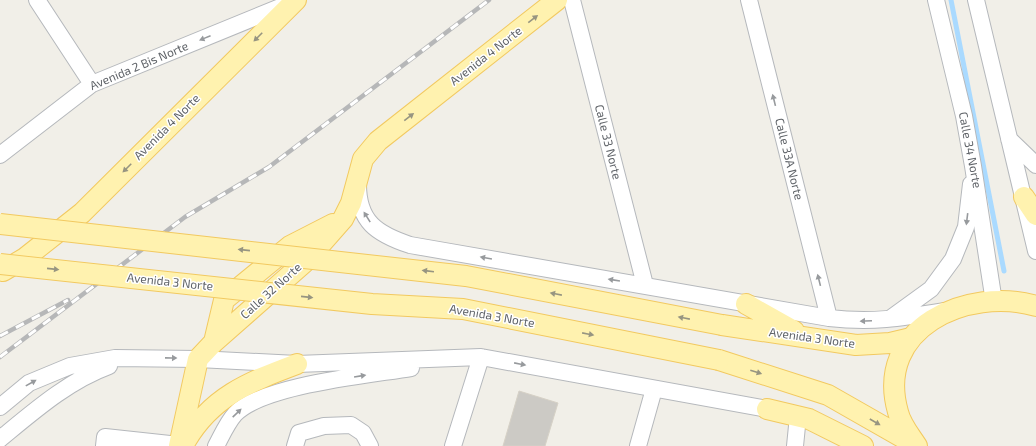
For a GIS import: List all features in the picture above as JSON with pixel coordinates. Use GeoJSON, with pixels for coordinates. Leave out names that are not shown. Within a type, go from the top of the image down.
{"type":"FeatureCollection","features":[{"type":"Feature","properties":{"kind":"main road","name":"Avenida 4 Norte"},"geometry":{"type":"LineString","coordinates":[[378,141],[557,0]]}},
{"type":"Feature","properties":{"kind":"main road","name":"Avenida 4 Norte"},"geometry":{"type":"LineString","coordinates":[[0,273],[34,250],[82,213],[294,1]]}},
{"type":"Feature","properties":{"kind":"main road","name":"Calle 32 Norte"},"geometry":{"type":"LineString","coordinates":[[198,359],[214,342],[306,261],[343,219],[351,203],[364,159],[378,141]]}},
{"type":"Feature","properties":{"kind":"main road"},"geometry":{"type":"LineString","coordinates":[[1024,197],[1036,215]]}},
{"type":"Feature","properties":{"kind":"main road","name":"Avenida 3 Norte"},"geometry":{"type":"LineString","coordinates":[[0,224],[466,276],[722,325],[856,345],[890,343],[911,338]]}},
{"type":"Feature","properties":{"kind":"main road","name":"Avenida 3 Norte"},"geometry":{"type":"LineString","coordinates":[[0,264],[372,304],[463,309],[719,360],[828,395],[916,445]]}},
{"type":"Feature","properties":{"kind":"main road"},"geometry":{"type":"LineString","coordinates":[[916,445],[906,432],[898,413],[894,390],[896,372],[901,354],[911,338],[925,323],[947,311],[969,305],[994,302],[1036,306]]}},
{"type":"Feature","properties":{"kind":"main road"},"geometry":{"type":"LineString","coordinates":[[746,304],[804,337]]}},
{"type":"Feature","properties":{"kind":"main road"},"geometry":{"type":"LineString","coordinates":[[180,446],[198,359]]}},
{"type":"Feature","properties":{"kind":"main road"},"geometry":{"type":"LineString","coordinates":[[180,446],[193,428],[218,402],[249,382],[297,364]]}},
{"type":"Feature","properties":{"kind":"main road"},"geometry":{"type":"LineString","coordinates":[[766,409],[828,395]]}},
{"type":"Feature","properties":{"kind":"main road"},"geometry":{"type":"LineString","coordinates":[[766,409],[809,419],[863,446]]}},
{"type":"Feature","properties":{"kind":"street"},"geometry":{"type":"LineString","coordinates":[[37,0],[92,84]]}},
{"type":"Feature","properties":{"kind":"street","name":"Calle 33 Norte"},"geometry":{"type":"LineString","coordinates":[[572,0],[645,285]]}},
{"type":"Feature","properties":{"kind":"street","name":"Calle 33A Norte"},"geometry":{"type":"LineString","coordinates":[[749,0],[829,318]]}},
{"type":"Feature","properties":{"kind":"street","name":"Calle 34 Norte"},"geometry":{"type":"LineString","coordinates":[[936,0],[964,116],[974,166],[994,302]]}},
{"type":"Feature","properties":{"kind":"street"},"geometry":{"type":"LineString","coordinates":[[976,0],[1036,251]]}},
{"type":"Feature","properties":{"kind":"street","name":"Avenida 2 Bis Norte"},"geometry":{"type":"LineString","coordinates":[[0,155],[92,84],[294,1]]}},
{"type":"Feature","properties":{"kind":"street"},"geometry":{"type":"LineString","coordinates":[[1009,138],[1036,165]]}},
{"type":"Feature","properties":{"kind":"street"},"geometry":{"type":"LineString","coordinates":[[889,320],[931,289],[953,260],[966,226],[974,166]]}},
{"type":"Feature","properties":{"kind":"street","name":"Avenida 3 Norte"},"geometry":{"type":"LineString","coordinates":[[358,176],[358,197],[363,212],[372,226],[387,238],[410,245],[829,318],[860,321],[889,320],[947,311]]}},
{"type":"Feature","properties":{"kind":"street"},"geometry":{"type":"LineString","coordinates":[[216,446],[235,415],[245,406],[280,392],[315,384],[481,357]]}},
{"type":"Feature","properties":{"kind":"street"},"geometry":{"type":"LineString","coordinates":[[453,446],[481,357]]}},
{"type":"Feature","properties":{"kind":"street"},"geometry":{"type":"LineString","coordinates":[[0,407],[29,383],[70,366],[115,358],[198,359],[297,364],[481,357],[766,409]]}},
{"type":"Feature","properties":{"kind":"street"},"geometry":{"type":"LineString","coordinates":[[0,439],[79,379],[114,364],[142,358]]}},
{"type":"Feature","properties":{"kind":"street"},"geometry":{"type":"LineString","coordinates":[[638,446],[654,389]]}},
{"type":"Feature","properties":{"kind":"street"},"geometry":{"type":"LineString","coordinates":[[795,446],[798,416]]}},
{"type":"Feature","properties":{"kind":"street"},"geometry":{"type":"LineString","coordinates":[[295,446],[299,433],[324,426],[351,425],[363,433],[370,446]]}},
{"type":"Feature","properties":{"kind":"street"},"geometry":{"type":"LineString","coordinates":[[104,446],[105,437],[180,446]]}},
{"type":"Feature","properties":{"kind":"building"},"geometry":{"type":"Polygon","coordinates":[[[519,391],[558,403],[545,446],[503,446],[519,391]]]}},
{"type":"Feature","properties":{"kind":"waterway"},"geometry":{"type":"LineString","coordinates":[[951,0],[1004,271]]}},
{"type":"Feature","properties":{"kind":"railway"},"geometry":{"type":"LineString","coordinates":[[0,357],[185,217],[269,167],[489,0]]}},
{"type":"Feature","properties":{"kind":"railway"},"geometry":{"type":"LineString","coordinates":[[0,336],[68,300]]}}]}
